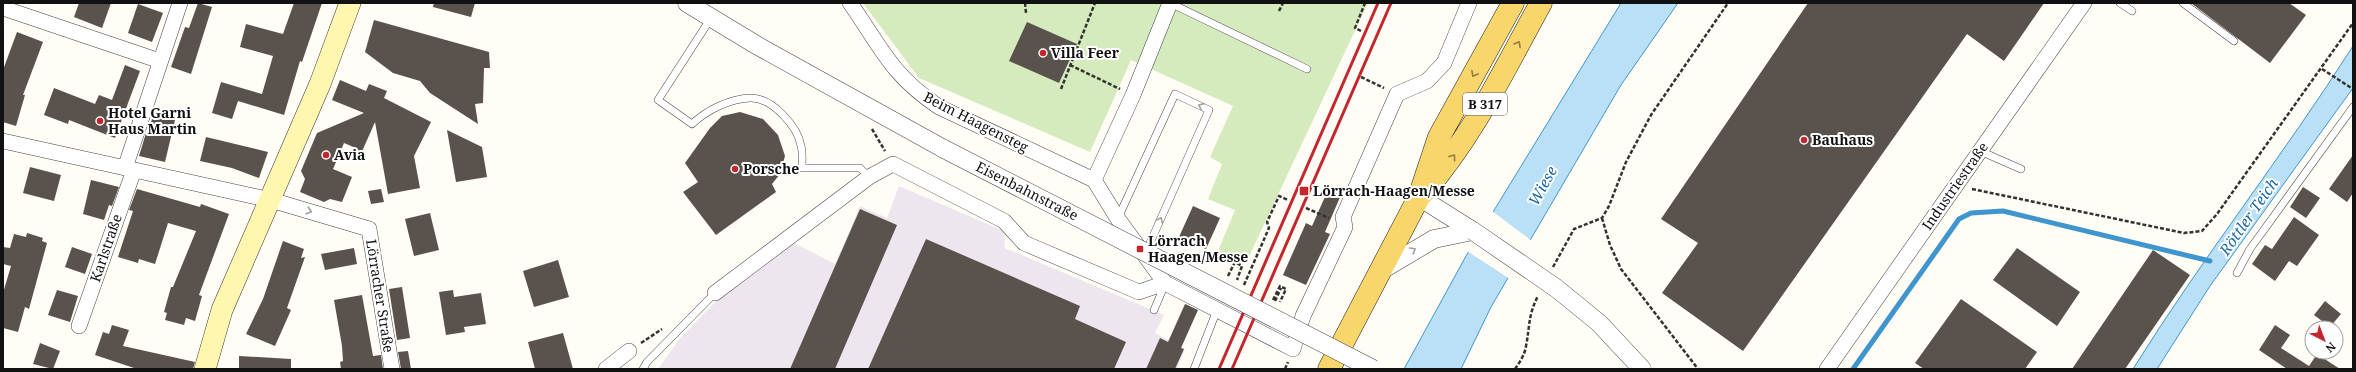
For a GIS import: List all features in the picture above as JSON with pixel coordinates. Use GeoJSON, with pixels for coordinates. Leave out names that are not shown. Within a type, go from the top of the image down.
{"type":"FeatureCollection","features":[{"type":"Feature","properties":{"kind":"main road"},"geometry":{"type":"LineString","coordinates":[[205,369],[222,310],[320,84],[350,3]]}},
{"type":"Feature","properties":{"kind":"main road","name":"B 317"},"geometry":{"type":"LineString","coordinates":[[1329,369],[1419,197],[1439,137],[1513,3]]}},
{"type":"Feature","properties":{"kind":"main road","name":"B 317"},"geometry":{"type":"LineString","coordinates":[[1419,197],[1444,170],[1472,128],[1541,3]]}},
{"type":"Feature","properties":{"kind":"street","name":"Karlstraße"},"geometry":{"type":"LineString","coordinates":[[79,326],[129,169],[160,61],[180,3]]}},
{"type":"Feature","properties":{"kind":"street","name":"Eisenbahnstraße"},"geometry":{"type":"LineString","coordinates":[[686,3],[764,50],[944,149],[1373,369]]}},
{"type":"Feature","properties":{"kind":"street","name":"Beim Haagensteg"},"geometry":{"type":"LineString","coordinates":[[850,3],[882,53],[900,76],[918,93],[939,107],[1094,180]]}},
{"type":"Feature","properties":{"kind":"street"},"geometry":{"type":"LineString","coordinates":[[1170,3],[1133,95],[1094,180],[1118,219],[1165,283],[1293,349],[1303,316],[1345,227],[1343,217],[1397,94],[1426,81],[1444,63],[1469,3]]}},
{"type":"Feature","properties":{"kind":"street","name":"Industriestraße"},"geometry":{"type":"LineString","coordinates":[[1827,369],[2084,3]]}},
{"type":"Feature","properties":{"kind":"street"},"geometry":{"type":"LineString","coordinates":[[3,8],[160,61]]}},
{"type":"Feature","properties":{"kind":"street"},"geometry":{"type":"LineString","coordinates":[[3,141],[271,200]]}},
{"type":"Feature","properties":{"kind":"street"},"geometry":{"type":"LineString","coordinates":[[715,293],[868,177],[894,164],[1004,221],[1024,243],[1139,292],[1165,283]]}},
{"type":"Feature","properties":{"kind":"street"},"geometry":{"type":"LineString","coordinates":[[1419,197],[1473,231],[1549,289],[1604,328],[1642,369]]}},
{"type":"Feature","properties":{"kind":"street","name":"Lörracher Straße"},"geometry":{"type":"LineString","coordinates":[[271,200],[369,229],[392,369]]}},
{"type":"Feature","properties":{"kind":"street"},"geometry":{"type":"LineString","coordinates":[[1380,271],[1420,246],[1447,235],[1473,231]]}},
{"type":"Feature","properties":{"kind":"street"},"geometry":{"type":"LineString","coordinates":[[606,369],[629,351]]}},
{"type":"Feature","properties":{"kind":"lane"},"geometry":{"type":"LineString","coordinates":[[1170,3],[1307,69]]}},
{"type":"Feature","properties":{"kind":"lane"},"geometry":{"type":"LineString","coordinates":[[2120,3],[2132,11]]}},
{"type":"Feature","properties":{"kind":"lane"},"geometry":{"type":"LineString","coordinates":[[2184,3],[2234,41]]}},
{"type":"Feature","properties":{"kind":"lane"},"geometry":{"type":"LineString","coordinates":[[711,18],[658,100],[692,124],[702,115],[720,105],[752,98],[768,104],[784,116],[797,132],[802,147],[802,168],[860,168],[868,177]]}},
{"type":"Feature","properties":{"kind":"lane"},"geometry":{"type":"LineString","coordinates":[[1118,219],[1175,94],[1210,110],[1144,256]]}},
{"type":"Feature","properties":{"kind":"lane"},"geometry":{"type":"LineString","coordinates":[[2237,273],[2250,249],[2353,107]]}},
{"type":"Feature","properties":{"kind":"lane"},"geometry":{"type":"LineString","coordinates":[[1980,151],[2021,169]]}},
{"type":"Feature","properties":{"kind":"lane"},"geometry":{"type":"LineString","coordinates":[[1154,310],[1165,283]]}},
{"type":"Feature","properties":{"kind":"lane"},"geometry":{"type":"LineString","coordinates":[[642,369],[647,362],[715,293]]}},
{"type":"Feature","properties":{"kind":"lane"},"geometry":{"type":"LineString","coordinates":[[1194,369],[1224,313]]}},
{"type":"Feature","properties":{"kind":"path"},"geometry":{"type":"LineString","coordinates":[[1025,3],[1026,13]]}},
{"type":"Feature","properties":{"kind":"path"},"geometry":{"type":"LineString","coordinates":[[1061,89],[1095,3]]}},
{"type":"Feature","properties":{"kind":"path"},"geometry":{"type":"LineString","coordinates":[[1279,12],[1283,3]]}},
{"type":"Feature","properties":{"kind":"path"},"geometry":{"type":"LineString","coordinates":[[1361,32],[1355,28],[1366,3]]}},
{"type":"Feature","properties":{"kind":"path"},"geometry":{"type":"LineString","coordinates":[[1551,270],[1574,229],[1602,218],[1609,206],[1626,162],[1651,115],[1728,3]]}},
{"type":"Feature","properties":{"kind":"path"},"geometry":{"type":"LineString","coordinates":[[1956,186],[2184,233],[2202,231],[2217,214],[2322,69],[2353,23]]}},
{"type":"Feature","properties":{"kind":"path"},"geometry":{"type":"LineString","coordinates":[[1070,65],[1133,95]]}},
{"type":"Feature","properties":{"kind":"path"},"geometry":{"type":"LineString","coordinates":[[2322,69],[2353,89]]}},
{"type":"Feature","properties":{"kind":"path"},"geometry":{"type":"LineString","coordinates":[[1361,77],[1367,80]]}},
{"type":"Feature","properties":{"kind":"path"},"geometry":{"type":"LineString","coordinates":[[869,125],[894,164]]}},
{"type":"Feature","properties":{"kind":"path"},"geometry":{"type":"LineString","coordinates":[[1224,313],[1269,228],[1266,222],[1279,196],[1288,200]]}},
{"type":"Feature","properties":{"kind":"path"},"geometry":{"type":"LineString","coordinates":[[1306,208],[1326,216]]}},
{"type":"Feature","properties":{"kind":"path"},"geometry":{"type":"LineString","coordinates":[[1602,218],[1610,245],[1621,269],[1698,369]]}},
{"type":"Feature","properties":{"kind":"path"},"geometry":{"type":"LineString","coordinates":[[1220,291],[1235,262],[1242,266],[1237,281]]}},
{"type":"Feature","properties":{"kind":"path"},"geometry":{"type":"LineString","coordinates":[[1515,369],[1526,345],[1531,309],[1549,289]]}},
{"type":"Feature","properties":{"kind":"shaded area"},"geometry":{"type":"Polygon","coordinates":[[[899,186],[1004,231],[1005,248],[1164,315],[1155,333],[1185,349],[1177,369],[658,369],[680,338],[728,289],[792,242],[835,264],[860,206],[887,218],[899,186]]]}},
{"type":"Feature","properties":{"kind":"green space"},"geometry":{"type":"Polygon","coordinates":[[[863,3],[1368,3],[1246,263],[1218,251],[1235,210],[1208,199],[1222,164],[1210,157],[1233,106],[1131,60],[1090,152],[919,78],[863,3]]]}},
{"type":"Feature","properties":{"kind":"water","name":"Wiese"},"geometry":{"type":"Polygon","coordinates":[[[1621,3],[1678,3],[1621,85],[1491,307],[1461,369],[1404,369],[1466,256],[1621,3]]]}},
{"type":"Feature","properties":{"kind":"water","name":"Röttler Teich"},"geometry":{"type":"Polygon","coordinates":[[[2353,46],[2353,88],[2210,286],[2157,369],[2133,369],[2159,328],[2299,127],[2353,46]]]}},
{"type":"Feature","properties":{"kind":"pier"},"geometry":{"type":"Polygon","coordinates":[[[1492,211],[1532,241],[1510,279],[1467,251],[1492,211]]]}},
{"type":"Feature","properties":{"kind":"building"},"geometry":{"type":"Polygon","coordinates":[[[79,3],[111,3],[102,28],[74,17],[79,3]]]}},
{"type":"Feature","properties":{"kind":"building"},"geometry":{"type":"Polygon","coordinates":[[[198,3],[212,7],[191,74],[171,67],[185,27],[189,28],[198,3]]]}},
{"type":"Feature","properties":{"kind":"building"},"geometry":{"type":"Polygon","coordinates":[[[294,3],[322,3],[302,62],[300,61],[284,115],[238,101],[232,119],[212,113],[221,82],[262,94],[273,56],[240,47],[246,24],[283,34],[294,3]]]}},
{"type":"Feature","properties":{"kind":"building"},"geometry":{"type":"Polygon","coordinates":[[[434,3],[475,3],[471,17],[433,7],[434,3]]]}},
{"type":"Feature","properties":{"kind":"building","name":"Bauhaus"},"geometry":{"type":"Polygon","coordinates":[[[1808,3],[2044,3],[2004,61],[1967,34],[1743,351],[1662,293],[1698,243],[1661,219],[1808,3]]]}},
{"type":"Feature","properties":{"kind":"building"},"geometry":{"type":"Polygon","coordinates":[[[2191,3],[2289,3],[2306,15],[2270,63],[2191,3]]]}},
{"type":"Feature","properties":{"kind":"building"},"geometry":{"type":"Polygon","coordinates":[[[138,4],[163,13],[152,42],[128,33],[138,4]]]}},
{"type":"Feature","properties":{"kind":"building"},"geometry":{"type":"Polygon","coordinates":[[[374,20],[489,52],[490,68],[484,68],[483,103],[475,104],[478,124],[430,93],[420,81],[393,73],[365,52],[374,20]]]}},
{"type":"Feature","properties":{"kind":"building","name":"Villa Feer"},"geometry":{"type":"Polygon","coordinates":[[[1027,22],[1077,44],[1059,83],[1009,61],[1027,22]]]}},
{"type":"Feature","properties":{"kind":"building"},"geometry":{"type":"Polygon","coordinates":[[[17,32],[43,42],[23,95],[25,95],[16,126],[3,122],[3,70],[17,32]]]}},
{"type":"Feature","properties":{"kind":"building"},"geometry":{"type":"Polygon","coordinates":[[[125,65],[140,71],[115,138],[69,120],[68,124],[44,115],[54,88],[95,104],[99,95],[112,100],[125,65]]]}},
{"type":"Feature","properties":{"kind":"building"},"geometry":{"type":"Polygon","coordinates":[[[340,80],[366,91],[369,84],[387,91],[384,98],[431,122],[414,156],[420,188],[388,194],[375,122],[360,156],[358,149],[344,143],[333,169],[352,177],[342,202],[330,199],[324,202],[300,192],[305,179],[301,171],[317,133],[364,113],[332,100],[340,80]]]}},
{"type":"Feature","properties":{"kind":"building","name":"Porsche"},"geometry":{"type":"Polygon","coordinates":[[[740,112],[763,119],[778,135],[785,156],[780,174],[772,184],[776,192],[716,235],[683,192],[698,182],[685,163],[710,128],[722,116],[740,112]]]}},
{"type":"Feature","properties":{"kind":"building"},"geometry":{"type":"Polygon","coordinates":[[[153,115],[175,120],[165,162],[139,156],[146,133],[148,134],[153,115]]]}},
{"type":"Feature","properties":{"kind":"building"},"geometry":{"type":"Polygon","coordinates":[[[447,130],[482,147],[487,177],[456,182],[447,130]]]}},
{"type":"Feature","properties":{"kind":"building"},"geometry":{"type":"Polygon","coordinates":[[[206,137],[268,152],[259,178],[232,168],[200,161],[206,137]]]}},
{"type":"Feature","properties":{"kind":"building"},"geometry":{"type":"Polygon","coordinates":[[[2353,155],[2353,193],[2347,202],[2329,189],[2353,155]]]}},
{"type":"Feature","properties":{"kind":"building"},"geometry":{"type":"Polygon","coordinates":[[[30,167],[61,175],[54,201],[23,193],[30,167]]]}},
{"type":"Feature","properties":{"kind":"building"},"geometry":{"type":"Polygon","coordinates":[[[91,180],[119,187],[112,206],[109,205],[104,220],[83,214],[91,180]]]}},
{"type":"Feature","properties":{"kind":"building"},"geometry":{"type":"Polygon","coordinates":[[[2303,187],[2320,198],[2306,218],[2290,207],[2303,187]]]}},
{"type":"Feature","properties":{"kind":"building"},"geometry":{"type":"Polygon","coordinates":[[[137,189],[200,207],[201,204],[229,214],[199,295],[202,296],[195,321],[186,318],[184,325],[165,320],[167,313],[164,312],[171,287],[173,287],[196,231],[168,223],[155,264],[139,259],[138,263],[118,257],[133,211],[129,210],[137,189]]]}},
{"type":"Feature","properties":{"kind":"building"},"geometry":{"type":"Polygon","coordinates":[[[381,189],[384,202],[371,204],[368,191],[381,189]]]}},
{"type":"Feature","properties":{"kind":"building"},"geometry":{"type":"Polygon","coordinates":[[[1328,190],[1341,195],[1325,232],[1330,234],[1306,285],[1283,275],[1306,223],[1312,226],[1328,190]]]}},
{"type":"Feature","properties":{"kind":"building"},"geometry":{"type":"Polygon","coordinates":[[[1193,206],[1220,218],[1206,249],[1179,237],[1193,206]]]}},
{"type":"Feature","properties":{"kind":"building"},"geometry":{"type":"Polygon","coordinates":[[[860,209],[897,225],[835,369],[790,369],[860,209]]]}},
{"type":"Feature","properties":{"kind":"building"},"geometry":{"type":"Polygon","coordinates":[[[430,213],[439,250],[414,256],[405,219],[430,213]]]}},
{"type":"Feature","properties":{"kind":"building"},"geometry":{"type":"Polygon","coordinates":[[[2294,217],[2319,235],[2297,266],[2289,261],[2275,281],[2252,264],[2265,245],[2272,249],[2294,217]]]}},
{"type":"Feature","properties":{"kind":"building"},"geometry":{"type":"Polygon","coordinates":[[[27,233],[43,238],[42,241],[47,243],[29,309],[25,307],[18,332],[3,328],[3,293],[11,266],[3,264],[3,247],[10,248],[14,234],[26,237],[27,233]]]}},
{"type":"Feature","properties":{"kind":"building"},"geometry":{"type":"Polygon","coordinates":[[[926,239],[1080,306],[1075,319],[1126,342],[1114,369],[868,369],[926,239]]]}},
{"type":"Feature","properties":{"kind":"building"},"geometry":{"type":"Polygon","coordinates":[[[283,241],[304,249],[301,258],[305,257],[287,308],[291,310],[275,346],[246,334],[263,299],[283,241]]]}},
{"type":"Feature","properties":{"kind":"building"},"geometry":{"type":"Polygon","coordinates":[[[72,247],[92,254],[85,274],[65,267],[72,247]]]}},
{"type":"Feature","properties":{"kind":"building"},"geometry":{"type":"Polygon","coordinates":[[[354,248],[357,264],[325,270],[321,254],[354,248]]]}},
{"type":"Feature","properties":{"kind":"building"},"geometry":{"type":"Polygon","coordinates":[[[2017,248],[2080,292],[2057,326],[1993,280],[2017,248]]]}},
{"type":"Feature","properties":{"kind":"building"},"geometry":{"type":"Polygon","coordinates":[[[2153,250],[2190,275],[2125,369],[2072,369],[2153,250]]]}},
{"type":"Feature","properties":{"kind":"building"},"geometry":{"type":"Polygon","coordinates":[[[558,260],[569,297],[534,307],[523,271],[558,260]]]}},
{"type":"Feature","properties":{"kind":"building"},"geometry":{"type":"Polygon","coordinates":[[[402,287],[410,338],[397,340],[389,289],[402,287]]]}},
{"type":"Feature","properties":{"kind":"building"},"geometry":{"type":"Polygon","coordinates":[[[57,290],[78,296],[70,322],[48,315],[57,290]]]}},
{"type":"Feature","properties":{"kind":"building"},"geometry":{"type":"Polygon","coordinates":[[[453,290],[454,297],[481,293],[486,324],[464,327],[465,332],[446,335],[439,292],[453,290]]]}},
{"type":"Feature","properties":{"kind":"building"},"geometry":{"type":"Polygon","coordinates":[[[362,295],[373,356],[381,355],[383,369],[341,369],[340,362],[343,361],[342,346],[334,300],[362,295]]]}},
{"type":"Feature","properties":{"kind":"building"},"geometry":{"type":"Polygon","coordinates":[[[1961,299],[2037,352],[2025,369],[1924,369],[1915,363],[1961,299]]]}},
{"type":"Feature","properties":{"kind":"building"},"geometry":{"type":"Polygon","coordinates":[[[2325,301],[2341,314],[2336,320],[2321,320],[2314,315],[2325,301]]]}},
{"type":"Feature","properties":{"kind":"building"},"geometry":{"type":"Polygon","coordinates":[[[1185,304],[1198,310],[1181,348],[1184,349],[1175,369],[1146,369],[1160,338],[1168,342],[1185,304]]]}},
{"type":"Feature","properties":{"kind":"building"},"geometry":{"type":"Polygon","coordinates":[[[112,325],[129,330],[123,346],[195,362],[193,369],[137,369],[95,355],[103,332],[109,334],[112,325]]]}},
{"type":"Feature","properties":{"kind":"building"},"geometry":{"type":"Polygon","coordinates":[[[2275,325],[2290,335],[2281,348],[2309,366],[2313,360],[2326,360],[2340,369],[2287,369],[2259,350],[2275,325]]]}},
{"type":"Feature","properties":{"kind":"building"},"geometry":{"type":"Polygon","coordinates":[[[563,333],[573,369],[535,369],[528,342],[563,333]]]}},
{"type":"Feature","properties":{"kind":"building"},"geometry":{"type":"Polygon","coordinates":[[[40,343],[60,351],[53,369],[33,364],[40,343]]]}},
{"type":"Feature","properties":{"kind":"building"},"geometry":{"type":"Polygon","coordinates":[[[408,351],[411,369],[401,369],[398,352],[408,351]]]}},
{"type":"Feature","properties":{"kind":"building"},"geometry":{"type":"Polygon","coordinates":[[[239,356],[291,359],[291,369],[239,369],[239,356]]]}},
{"type":"Feature","properties":{"kind":"waterway"},"geometry":{"type":"LineString","coordinates":[[1853,369],[1959,219],[1971,213],[2003,211],[2210,261]]}},
{"type":"Feature","properties":{"kind":"railway"},"geometry":{"type":"LineString","coordinates":[[1219,369],[1378,3]]}},
{"type":"Feature","properties":{"kind":"railway"},"geometry":{"type":"LineString","coordinates":[[1232,369],[1391,3]]}},
{"type":"Feature","properties":{"kind":"place","name":"Villa Feer"},"geometry":{"type":"Point","coordinates":[1043,53]}},
{"type":"Feature","properties":{"kind":"place","name":"Hotel Garni Haus Martin"},"geometry":{"type":"Point","coordinates":[100,121]}},
{"type":"Feature","properties":{"kind":"place","name":"Bauhaus"},"geometry":{"type":"Point","coordinates":[1804,140]}},
{"type":"Feature","properties":{"kind":"place","name":"Avia"},"geometry":{"type":"Point","coordinates":[326,155]}},
{"type":"Feature","properties":{"kind":"place","name":"Porsche"},"geometry":{"type":"Point","coordinates":[735,169]}},
{"type":"Feature","properties":{"kind":"place","name":"Lörrach-Haagen/Messe"},"geometry":{"type":"Point","coordinates":[1304,191]}},
{"type":"Feature","properties":{"kind":"place","name":"Lörrach Haagen/Messe"},"geometry":{"type":"Point","coordinates":[1140,249]}}]}
